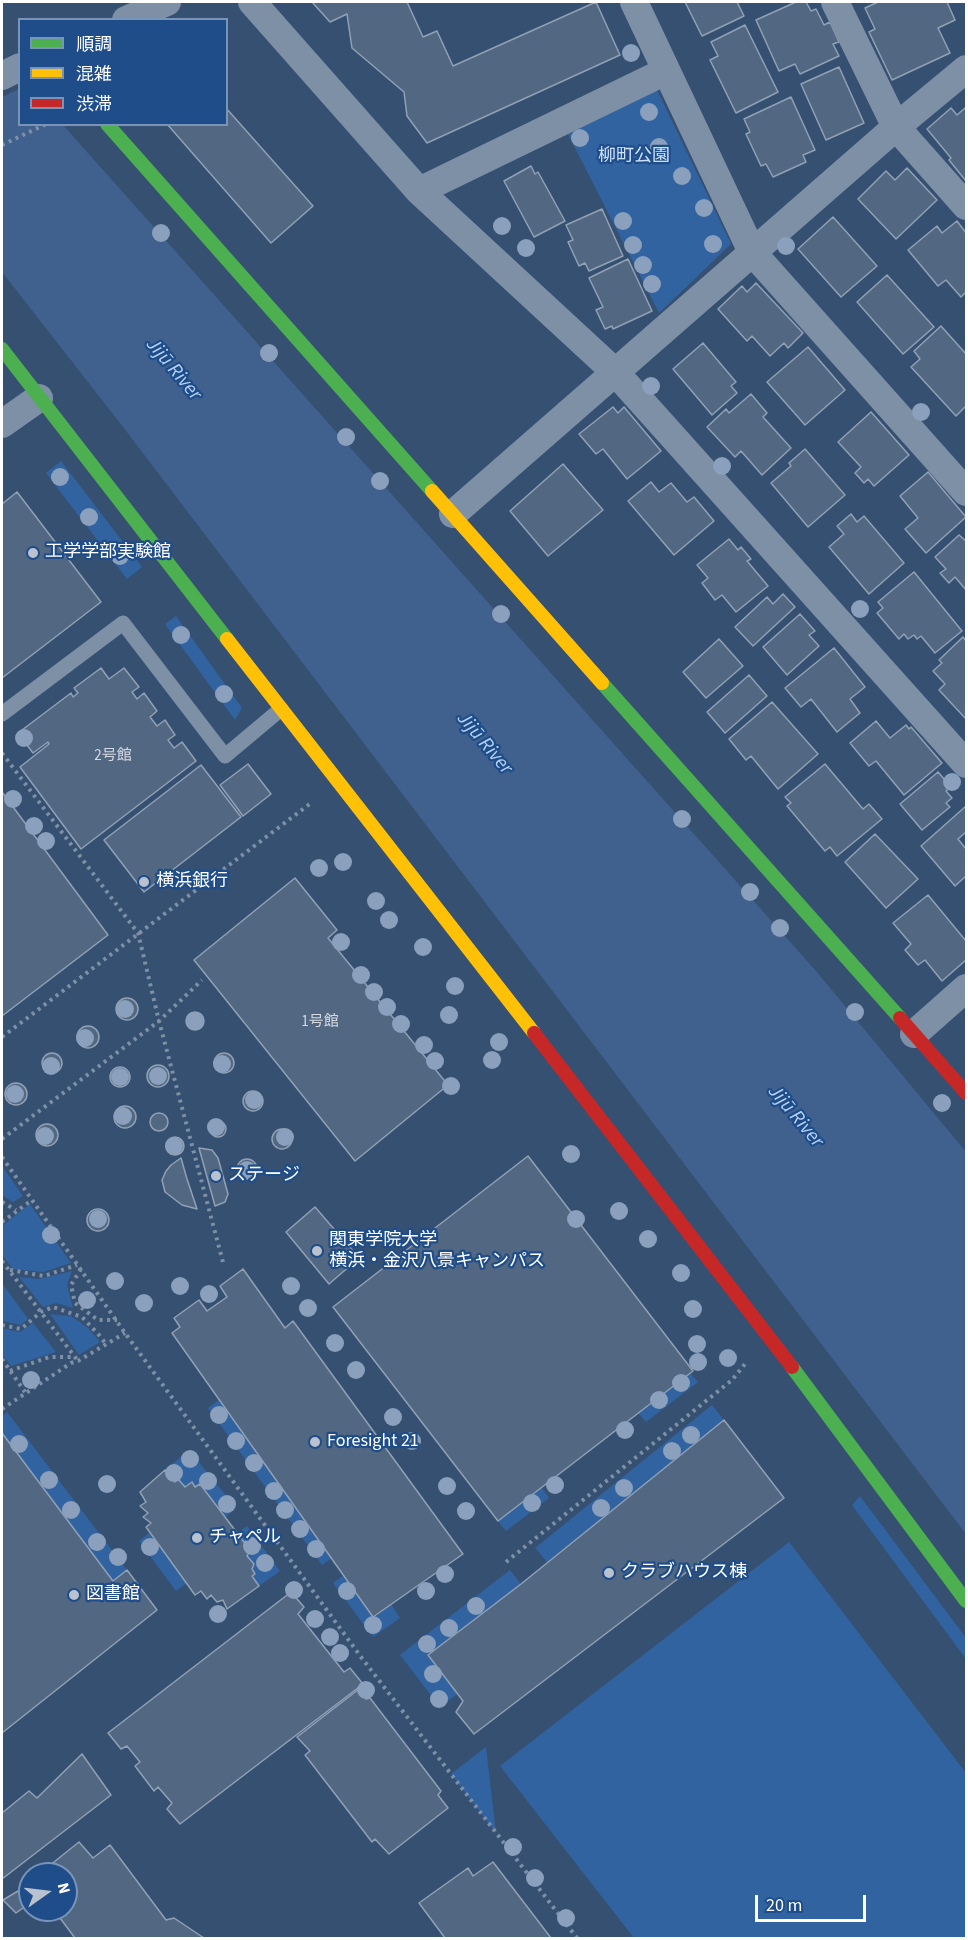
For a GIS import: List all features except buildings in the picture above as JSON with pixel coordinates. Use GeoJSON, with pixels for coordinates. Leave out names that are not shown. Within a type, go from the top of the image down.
{"type":"FeatureCollection","features":[{"type":"Feature","properties":{"kind":"street"},"geometry":{"type":"LineString","coordinates":[[131,18],[167,2]]}},
{"type":"Feature","properties":{"kind":"street"},"geometry":{"type":"LineString","coordinates":[[252,2],[419,191],[615,372],[966,764]]}},
{"type":"Feature","properties":{"kind":"street"},"geometry":{"type":"LineString","coordinates":[[634,2],[752,252],[966,492]]}},
{"type":"Feature","properties":{"kind":"street"},"geometry":{"type":"LineString","coordinates":[[835,2],[896,126],[966,206]]}},
{"type":"Feature","properties":{"kind":"street"},"geometry":{"type":"LineString","coordinates":[[453,514],[896,126],[966,69]]}},
{"type":"Feature","properties":{"kind":"street"},"geometry":{"type":"LineString","coordinates":[[419,191],[666,71]]}},
{"type":"Feature","properties":{"kind":"street"},"geometry":{"type":"LineString","coordinates":[[109,126],[966,1093]]}},
{"type":"Feature","properties":{"kind":"street"},"geometry":{"type":"LineString","coordinates":[[2,349],[772,1340],[966,1600]]}},
{"type":"Feature","properties":{"kind":"street"},"geometry":{"type":"LineString","coordinates":[[2,424],[39,398]]}},
{"type":"Feature","properties":{"kind":"street"},"geometry":{"type":"LineString","coordinates":[[914,1034],[966,988]]}},
{"type":"Feature","properties":{"kind":"lane"},"geometry":{"type":"LineString","coordinates":[[2,714],[123,623],[225,756],[281,709]]}},
{"type":"Feature","properties":{"kind":"path"},"geometry":{"type":"LineString","coordinates":[[2,145],[42,126]]}},
{"type":"Feature","properties":{"kind":"path"},"geometry":{"type":"LineString","coordinates":[[2,753],[138,933],[224,1266]]}},
{"type":"Feature","properties":{"kind":"path"},"geometry":{"type":"LineString","coordinates":[[2,1037],[338,783]]}},
{"type":"Feature","properties":{"kind":"path"},"geometry":{"type":"LineString","coordinates":[[2,1139],[159,1021],[202,980]]}},
{"type":"Feature","properties":{"kind":"path"},"geometry":{"type":"LineString","coordinates":[[2,1156],[125,1333],[362,1657],[577,1938]]}},
{"type":"Feature","properties":{"kind":"path"},"geometry":{"type":"LineString","coordinates":[[2,1221],[32,1200]]}},
{"type":"Feature","properties":{"kind":"path"},"geometry":{"type":"LineString","coordinates":[[2,1202],[17,1210]]}},
{"type":"Feature","properties":{"kind":"path"},"geometry":{"type":"LineString","coordinates":[[2,1265],[9,1270],[77,1359]]}},
{"type":"Feature","properties":{"kind":"path"},"geometry":{"type":"LineString","coordinates":[[9,1270],[44,1275],[77,1265]]}},
{"type":"Feature","properties":{"kind":"path"},"geometry":{"type":"LineString","coordinates":[[81,1269],[71,1285],[75,1304],[98,1320],[117,1320]]}},
{"type":"Feature","properties":{"kind":"path"},"geometry":{"type":"LineString","coordinates":[[2,1324],[21,1329],[41,1312],[53,1307],[82,1317],[106,1344]]}},
{"type":"Feature","properties":{"kind":"path"},"geometry":{"type":"LineString","coordinates":[[2,1409],[77,1359],[125,1333]]}},
{"type":"Feature","properties":{"kind":"path"},"geometry":{"type":"LineString","coordinates":[[10,1371],[49,1357],[64,1356],[77,1359]]}},
{"type":"Feature","properties":{"kind":"path"},"geometry":{"type":"LineString","coordinates":[[506,1562],[732,1380],[750,1357]]}},
{"type":"Feature","properties":{"kind":"path"},"geometry":{"type":"LineString","coordinates":[[2,1359],[25,1392]]}},
{"type":"Feature","properties":{"kind":"green space","name":"柳町公園"},"geometry":{"type":"Polygon","coordinates":[[[657,90],[731,244],[659,313],[568,134],[657,90]]]}},
{"type":"Feature","properties":{"kind":"green space"},"geometry":{"type":"Polygon","coordinates":[[[61,461],[142,567],[127,579],[46,473],[61,461]]]}},
{"type":"Feature","properties":{"kind":"green space"},"geometry":{"type":"Polygon","coordinates":[[[176,616],[242,708],[235,720],[165,624],[176,616]]]}},
{"type":"Feature","properties":{"kind":"green space"},"geometry":{"type":"Polygon","coordinates":[[[2,1166],[23,1196],[13,1202],[2,1195],[2,1166]]]}},
{"type":"Feature","properties":{"kind":"green space"},"geometry":{"type":"Polygon","coordinates":[[[30,1204],[71,1263],[43,1272],[13,1269],[2,1255],[2,1226],[30,1204]]]}},
{"type":"Feature","properties":{"kind":"green space"},"geometry":{"type":"Polygon","coordinates":[[[72,1271],[67,1284],[73,1308],[56,1303],[43,1307],[19,1277],[39,1279],[72,1271]]]}},
{"type":"Feature","properties":{"kind":"green space"},"geometry":{"type":"Polygon","coordinates":[[[2,1283],[28,1319],[21,1325],[2,1321],[2,1283]]]}},
{"type":"Feature","properties":{"kind":"green space"},"geometry":{"type":"Polygon","coordinates":[[[50,1314],[71,1316],[88,1328],[100,1342],[79,1355],[50,1314]]]}},
{"type":"Feature","properties":{"kind":"green space"},"geometry":{"type":"Polygon","coordinates":[[[33,1323],[56,1352],[11,1366],[2,1354],[2,1328],[20,1332],[33,1323]]]}},
{"type":"Feature","properties":{"kind":"green space"},"geometry":{"type":"Polygon","coordinates":[[[690,1373],[698,1382],[646,1422],[638,1413],[690,1373]]]}},
{"type":"Feature","properties":{"kind":"green space"},"geometry":{"type":"Polygon","coordinates":[[[219,1400],[332,1558],[322,1565],[208,1408],[219,1400]]]}},
{"type":"Feature","properties":{"kind":"green space"},"geometry":{"type":"Polygon","coordinates":[[[712,1405],[724,1420],[547,1562],[535,1548],[712,1405]]]}},
{"type":"Feature","properties":{"kind":"green space"},"geometry":{"type":"Polygon","coordinates":[[[7,1412],[127,1570],[113,1581],[2,1433],[2,1416],[7,1412]]]}},
{"type":"Feature","properties":{"kind":"green space"},"geometry":{"type":"Polygon","coordinates":[[[189,1450],[236,1508],[226,1517],[200,1484],[195,1487],[192,1482],[185,1487],[179,1480],[175,1482],[165,1470],[189,1450]]]}},
{"type":"Feature","properties":{"kind":"green space"},"geometry":{"type":"Polygon","coordinates":[[[542,1488],[549,1498],[506,1531],[498,1521],[542,1488]]]}},
{"type":"Feature","properties":{"kind":"green space"},"geometry":{"type":"Polygon","coordinates":[[[860,1496],[966,1638],[966,1659],[852,1505],[860,1496]]]}},
{"type":"Feature","properties":{"kind":"green space"},"geometry":{"type":"Polygon","coordinates":[[[247,1526],[280,1571],[259,1586],[252,1576],[255,1573],[252,1569],[254,1563],[247,1556],[250,1550],[237,1533],[247,1526]]]}},
{"type":"Feature","properties":{"kind":"green space"},"geometry":{"type":"Polygon","coordinates":[[[149,1533],[187,1583],[176,1591],[139,1541],[149,1533]]]}},
{"type":"Feature","properties":{"kind":"green space"},"geometry":{"type":"Polygon","coordinates":[[[789,1542],[966,1773],[966,1938],[634,1938],[500,1766],[789,1542]]]}},
{"type":"Feature","properties":{"kind":"green space"},"geometry":{"type":"Polygon","coordinates":[[[510,1570],[521,1584],[428,1655],[457,1694],[440,1707],[400,1655],[510,1570]]]}},
{"type":"Feature","properties":{"kind":"green space"},"geometry":{"type":"Polygon","coordinates":[[[344,1575],[373,1619],[391,1604],[400,1618],[373,1637],[333,1583],[344,1575]]]}},
{"type":"Feature","properties":{"kind":"green space"},"geometry":{"type":"Polygon","coordinates":[[[486,1747],[496,1833],[451,1774],[486,1747]]]}},
{"type":"Feature","properties":{"kind":"water","name":"Jijū River"},"geometry":{"type":"Polygon","coordinates":[[[18,89],[18,126],[64,126],[816,971],[966,1152],[966,1534],[120,423],[2,272],[2,97],[18,89]]]}},
{"type":"Feature","properties":{"kind":"traffic: fast"},"geometry":{"type":"LineString","coordinates":[[109,126],[432,491]]}},
{"type":"Feature","properties":{"kind":"traffic: fast"},"geometry":{"type":"LineString","coordinates":[[2,349],[227,639]]}},
{"type":"Feature","properties":{"kind":"traffic: fast"},"geometry":{"type":"LineString","coordinates":[[602,683],[900,1018]]}},
{"type":"Feature","properties":{"kind":"traffic: fast"},"geometry":{"type":"LineString","coordinates":[[792,1367],[966,1601]]}},
{"type":"Feature","properties":{"kind":"traffic: slow"},"geometry":{"type":"LineString","coordinates":[[432,491],[602,683]]}},
{"type":"Feature","properties":{"kind":"traffic: slow"},"geometry":{"type":"LineString","coordinates":[[227,639],[534,1033]]}},
{"type":"Feature","properties":{"kind":"traffic: jam"},"geometry":{"type":"LineString","coordinates":[[900,1018],[966,1093]]}},
{"type":"Feature","properties":{"kind":"traffic: jam"},"geometry":{"type":"LineString","coordinates":[[534,1033],[792,1367]]}},
{"type":"Feature","properties":{"kind":"place","name":"工学学部実験館"},"geometry":{"type":"Point","coordinates":[33,553]}},
{"type":"Feature","properties":{"kind":"place","name":"横浜銀行"},"geometry":{"type":"Point","coordinates":[144,882]}},
{"type":"Feature","properties":{"kind":"place","name":"ステージ"},"geometry":{"type":"Point","coordinates":[216,1176]}},
{"type":"Feature","properties":{"kind":"place","name":"関東学院大学 横浜・金沢八景キャンパス"},"geometry":{"type":"Point","coordinates":[317,1251]}},
{"type":"Feature","properties":{"kind":"place","name":"Foresight 21"},"geometry":{"type":"Point","coordinates":[315,1442]}},
{"type":"Feature","properties":{"kind":"place","name":"チャペル"},"geometry":{"type":"Point","coordinates":[197,1538]}},
{"type":"Feature","properties":{"kind":"place","name":"クラブハウス棟"},"geometry":{"type":"Point","coordinates":[609,1573]}},
{"type":"Feature","properties":{"kind":"place","name":"図書館"},"geometry":{"type":"Point","coordinates":[74,1595]}}]}
